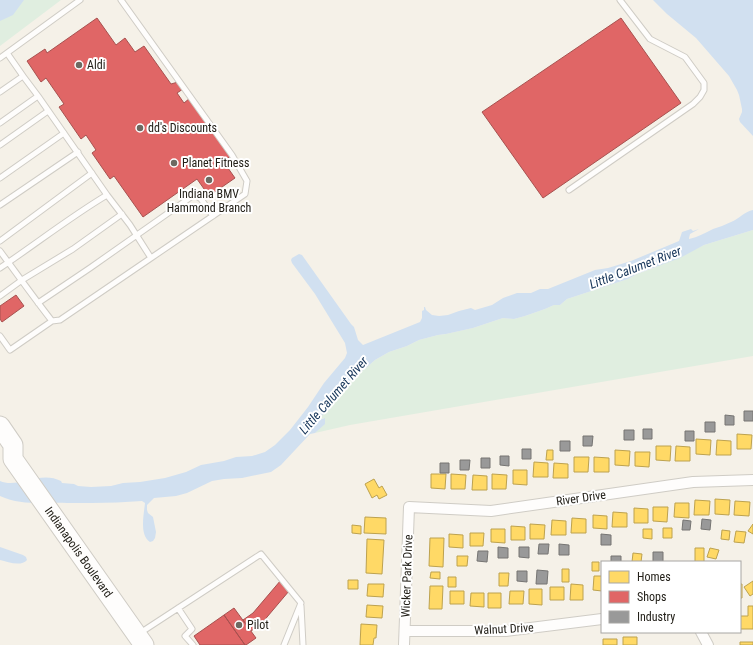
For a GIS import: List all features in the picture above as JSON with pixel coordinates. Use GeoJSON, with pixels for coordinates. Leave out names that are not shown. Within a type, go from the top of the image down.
{"type":"FeatureCollection","features":[{"type":"Feature","properties":{"kind":"highway","name":"Indianapolis Boulevard"},"geometry":{"type":"LineString","coordinates":[[0,426],[13,446],[7,456],[72,543],[141,640]]}},
{"type":"Feature","properties":{"kind":"street","name":"River Drive"},"geometry":{"type":"LineString","coordinates":[[409,507],[491,511],[693,482],[753,480]]}},
{"type":"Feature","properties":{"kind":"street","name":"Wicker Park Drive"},"geometry":{"type":"LineString","coordinates":[[404,645],[409,507]]}},
{"type":"Feature","properties":{"kind":"street","name":"Walnut Drive"},"geometry":{"type":"LineString","coordinates":[[405,631],[506,630],[601,619]]}},
{"type":"Feature","properties":{"kind":"street"},"geometry":{"type":"LineString","coordinates":[[702,633],[708,645]]}},
{"type":"Feature","properties":{"kind":"lane"},"geometry":{"type":"LineString","coordinates":[[0,58],[80,0]]}},
{"type":"Feature","properties":{"kind":"lane"},"geometry":{"type":"LineString","coordinates":[[0,336],[10,350],[52,321],[60,320],[245,194],[247,181],[232,155],[121,0]]}},
{"type":"Feature","properties":{"kind":"lane"},"geometry":{"type":"LineString","coordinates":[[569,190],[693,104],[704,90],[704,83],[685,57],[650,39],[620,0]]}},
{"type":"Feature","properties":{"kind":"lane"},"geometry":{"type":"LineString","coordinates":[[7,53],[122,214],[151,258]]}},
{"type":"Feature","properties":{"kind":"lane"},"geometry":{"type":"LineString","coordinates":[[0,92],[23,76]]}},
{"type":"Feature","properties":{"kind":"lane"},"geometry":{"type":"LineString","coordinates":[[0,123],[38,96]]}},
{"type":"Feature","properties":{"kind":"lane"},"geometry":{"type":"LineString","coordinates":[[0,145],[48,111]]}},
{"type":"Feature","properties":{"kind":"lane"},"geometry":{"type":"LineString","coordinates":[[0,178],[64,133]]}},
{"type":"Feature","properties":{"kind":"lane"},"geometry":{"type":"LineString","coordinates":[[0,205],[78,152]]}},
{"type":"Feature","properties":{"kind":"lane"},"geometry":{"type":"LineString","coordinates":[[0,241],[92,173]]}},
{"type":"Feature","properties":{"kind":"lane"},"geometry":{"type":"LineString","coordinates":[[0,268],[74,216],[107,195]]}},
{"type":"Feature","properties":{"kind":"lane"},"geometry":{"type":"LineString","coordinates":[[38,303],[90,268],[136,234],[195,195],[201,199],[213,216]]}},
{"type":"Feature","properties":{"kind":"lane"},"geometry":{"type":"LineString","coordinates":[[0,296],[22,280],[73,249],[122,214]]}},
{"type":"Feature","properties":{"kind":"lane"},"geometry":{"type":"LineString","coordinates":[[0,251],[52,321]]}},
{"type":"Feature","properties":{"kind":"lane"},"geometry":{"type":"LineString","coordinates":[[141,640],[178,608],[261,554],[301,603],[303,645]]}},
{"type":"Feature","properties":{"kind":"lane"},"geometry":{"type":"LineString","coordinates":[[284,645],[301,603]]}},
{"type":"Feature","properties":{"kind":"lane"},"geometry":{"type":"LineString","coordinates":[[178,608],[192,629],[186,636],[193,645]]}},
{"type":"Feature","properties":{"kind":"green space"},"geometry":{"type":"Polygon","coordinates":[[[0,0],[61,0],[0,46],[0,0]]]}},
{"type":"Feature","properties":{"kind":"green space"},"geometry":{"type":"Polygon","coordinates":[[[753,230],[753,356],[350,425],[315,433],[319,429],[324,418],[319,420],[320,417],[331,408],[352,378],[375,360],[389,352],[419,340],[473,328],[503,318],[514,319],[554,305],[560,305],[567,299],[628,279],[704,245],[753,230]]]}},
{"type":"Feature","properties":{"kind":"water"},"geometry":{"type":"Polygon","coordinates":[[[0,0],[24,0],[13,15],[0,21],[0,0]]]}},
{"type":"Feature","properties":{"kind":"water"},"geometry":{"type":"Polygon","coordinates":[[[653,0],[753,0],[753,136],[740,122],[739,119],[742,109],[739,95],[729,76],[696,38],[667,14],[653,0]]]}},
{"type":"Feature","properties":{"kind":"water","name":"Little Calumet River"},"geometry":{"type":"Polygon","coordinates":[[[753,210],[753,230],[704,245],[680,258],[637,274],[628,279],[567,299],[560,305],[554,305],[525,316],[514,319],[503,318],[473,328],[419,340],[389,352],[375,360],[352,378],[331,408],[320,417],[319,420],[325,418],[325,424],[315,433],[310,434],[281,465],[271,472],[242,478],[212,481],[187,493],[176,496],[154,498],[147,505],[148,513],[153,517],[156,532],[153,541],[150,542],[144,534],[143,524],[145,503],[142,501],[33,503],[17,501],[0,496],[0,481],[14,483],[45,477],[53,478],[61,481],[62,483],[74,484],[78,486],[111,486],[123,483],[165,478],[186,472],[201,465],[224,461],[236,457],[252,456],[265,452],[275,445],[290,430],[308,407],[324,383],[345,358],[347,353],[345,343],[315,294],[292,263],[292,258],[299,254],[302,255],[354,327],[358,340],[363,345],[420,322],[424,307],[432,315],[448,315],[471,308],[475,310],[492,305],[503,298],[517,293],[531,293],[540,289],[548,289],[595,270],[608,268],[631,261],[679,241],[682,232],[691,229],[693,231],[699,229],[690,234],[689,239],[729,223],[753,210]]]}},
{"type":"Feature","properties":{"kind":"water"},"geometry":{"type":"Polygon","coordinates":[[[0,547],[23,555],[27,560],[18,564],[0,560],[0,547]]]}},
{"type":"Feature","properties":{"kind":"building: Homes"},"geometry":{"type":"Polygon","coordinates":[[[737,434],[752,435],[751,449],[737,449],[737,434]]]}},
{"type":"Feature","properties":{"kind":"building: Homes"},"geometry":{"type":"Polygon","coordinates":[[[696,439],[711,440],[710,455],[696,454],[696,439]]]}},
{"type":"Feature","properties":{"kind":"building: Homes"},"geometry":{"type":"Polygon","coordinates":[[[717,440],[731,441],[731,455],[716,455],[717,440]]]}},
{"type":"Feature","properties":{"kind":"building: Homes"},"geometry":{"type":"Polygon","coordinates":[[[656,446],[671,446],[670,461],[656,460],[656,446]]]}},
{"type":"Feature","properties":{"kind":"building: Homes"},"geometry":{"type":"Polygon","coordinates":[[[676,446],[690,447],[690,461],[675,461],[676,446]]]}},
{"type":"Feature","properties":{"kind":"building: Homes"},"geometry":{"type":"Polygon","coordinates":[[[547,450],[553,450],[553,460],[546,460],[547,450]]]}},
{"type":"Feature","properties":{"kind":"building: Homes"},"geometry":{"type":"Polygon","coordinates":[[[615,450],[630,451],[629,466],[615,465],[615,450]]]}},
{"type":"Feature","properties":{"kind":"building: Homes"},"geometry":{"type":"Polygon","coordinates":[[[635,452],[650,452],[649,467],[635,466],[635,452]]]}},
{"type":"Feature","properties":{"kind":"building: Homes"},"geometry":{"type":"Polygon","coordinates":[[[574,457],[589,457],[588,472],[574,472],[574,457]]]}},
{"type":"Feature","properties":{"kind":"building: Homes"},"geometry":{"type":"Polygon","coordinates":[[[594,457],[609,458],[609,472],[594,472],[594,457]]]}},
{"type":"Feature","properties":{"kind":"building: Homes"},"geometry":{"type":"Polygon","coordinates":[[[534,462],[548,463],[548,477],[533,477],[534,462]]]}},
{"type":"Feature","properties":{"kind":"building: Homes"},"geometry":{"type":"Polygon","coordinates":[[[554,463],[568,464],[568,478],[553,478],[554,463]]]}},
{"type":"Feature","properties":{"kind":"building: Homes"},"geometry":{"type":"Polygon","coordinates":[[[513,470],[527,470],[527,485],[513,484],[513,470]]]}},
{"type":"Feature","properties":{"kind":"building: Homes"},"geometry":{"type":"Polygon","coordinates":[[[431,474],[446,474],[445,489],[431,488],[431,474]]]}},
{"type":"Feature","properties":{"kind":"building: Homes"},"geometry":{"type":"Polygon","coordinates":[[[451,474],[466,475],[465,489],[451,489],[451,474]]]}},
{"type":"Feature","properties":{"kind":"building: Homes"},"geometry":{"type":"Polygon","coordinates":[[[492,474],[507,475],[506,489],[492,489],[492,474]]]}},
{"type":"Feature","properties":{"kind":"building: Homes"},"geometry":{"type":"Polygon","coordinates":[[[473,475],[487,476],[487,490],[472,490],[473,475]]]}},
{"type":"Feature","properties":{"kind":"building: Homes"},"geometry":{"type":"Polygon","coordinates":[[[374,479],[379,488],[382,486],[387,495],[379,499],[377,495],[372,498],[365,484],[374,479]]]}},
{"type":"Feature","properties":{"kind":"building: Homes"},"geometry":{"type":"Polygon","coordinates":[[[715,499],[730,500],[729,515],[715,514],[715,499]]]}},
{"type":"Feature","properties":{"kind":"building: Homes"},"geometry":{"type":"Polygon","coordinates":[[[695,500],[710,501],[709,515],[694,515],[695,500]]]}},
{"type":"Feature","properties":{"kind":"building: Homes"},"geometry":{"type":"Polygon","coordinates":[[[735,501],[750,502],[749,516],[734,515],[735,501]]]}},
{"type":"Feature","properties":{"kind":"building: Homes"},"geometry":{"type":"Polygon","coordinates":[[[675,503],[689,503],[689,518],[674,517],[675,503]]]}},
{"type":"Feature","properties":{"kind":"building: Homes"},"geometry":{"type":"Polygon","coordinates":[[[653,507],[668,507],[667,522],[653,521],[653,507]]]}},
{"type":"Feature","properties":{"kind":"building: Homes"},"geometry":{"type":"Polygon","coordinates":[[[634,508],[648,509],[648,523],[634,523],[634,508]]]}},
{"type":"Feature","properties":{"kind":"building: Homes"},"geometry":{"type":"Polygon","coordinates":[[[613,512],[627,513],[627,527],[612,527],[613,512]]]}},
{"type":"Feature","properties":{"kind":"building: Homes"},"geometry":{"type":"Polygon","coordinates":[[[593,515],[607,516],[607,529],[593,528],[593,515]]]}},
{"type":"Feature","properties":{"kind":"building: Homes"},"geometry":{"type":"Polygon","coordinates":[[[365,517],[386,518],[386,534],[364,533],[365,517]]]}},
{"type":"Feature","properties":{"kind":"building: Homes"},"geometry":{"type":"Polygon","coordinates":[[[572,518],[586,519],[586,533],[571,533],[572,518]]]}},
{"type":"Feature","properties":{"kind":"building: Homes"},"geometry":{"type":"Polygon","coordinates":[[[552,520],[566,521],[566,535],[551,535],[552,520]]]}},
{"type":"Feature","properties":{"kind":"building: Homes"},"geometry":{"type":"Polygon","coordinates":[[[530,524],[545,525],[544,539],[530,539],[530,524]]]}},
{"type":"Feature","properties":{"kind":"building: Homes"},"geometry":{"type":"Polygon","coordinates":[[[753,524],[753,534],[748,531],[753,524]]]}},
{"type":"Feature","properties":{"kind":"building: Homes"},"geometry":{"type":"Polygon","coordinates":[[[352,525],[361,526],[361,534],[352,533],[352,525]]]}},
{"type":"Feature","properties":{"kind":"building: Homes"},"geometry":{"type":"Polygon","coordinates":[[[511,526],[525,527],[525,540],[511,540],[511,526]]]}},
{"type":"Feature","properties":{"kind":"building: Homes"},"geometry":{"type":"Polygon","coordinates":[[[663,528],[672,528],[672,538],[663,538],[663,528]]]}},
{"type":"Feature","properties":{"kind":"building: Homes"},"geometry":{"type":"Polygon","coordinates":[[[491,529],[505,529],[505,543],[491,542],[491,529]]]}},
{"type":"Feature","properties":{"kind":"building: Homes"},"geometry":{"type":"Polygon","coordinates":[[[643,529],[652,529],[652,539],[643,538],[643,529]]]}},
{"type":"Feature","properties":{"kind":"building: Homes"},"geometry":{"type":"Polygon","coordinates":[[[722,530],[730,531],[729,540],[721,539],[722,530]]]}},
{"type":"Feature","properties":{"kind":"building: Homes"},"geometry":{"type":"Polygon","coordinates":[[[736,531],[746,532],[744,543],[734,542],[736,531]]]}},
{"type":"Feature","properties":{"kind":"building: Homes"},"geometry":{"type":"Polygon","coordinates":[[[470,533],[484,533],[483,546],[470,546],[470,533]]]}},
{"type":"Feature","properties":{"kind":"building: Homes"},"geometry":{"type":"Polygon","coordinates":[[[449,534],[463,535],[463,548],[449,547],[449,534]]]}},
{"type":"Feature","properties":{"kind":"building: Homes"},"geometry":{"type":"Polygon","coordinates":[[[430,538],[444,538],[443,567],[429,566],[430,538]]]}},
{"type":"Feature","properties":{"kind":"building: Homes"},"geometry":{"type":"Polygon","coordinates":[[[367,539],[384,540],[382,574],[366,573],[367,539]]]}},
{"type":"Feature","properties":{"kind":"building: Homes"},"geometry":{"type":"Polygon","coordinates":[[[695,548],[704,548],[704,561],[695,561],[695,548]]]}},
{"type":"Feature","properties":{"kind":"building: Homes"},"geometry":{"type":"Polygon","coordinates":[[[710,548],[719,550],[716,559],[707,557],[710,548]]]}},
{"type":"Feature","properties":{"kind":"building: Homes"},"geometry":{"type":"Polygon","coordinates":[[[633,553],[642,554],[641,561],[632,561],[633,553]]]}},
{"type":"Feature","properties":{"kind":"building: Homes"},"geometry":{"type":"Polygon","coordinates":[[[457,556],[468,556],[467,566],[457,566],[457,556]]]}},
{"type":"Feature","properties":{"kind":"building: Homes"},"geometry":{"type":"Polygon","coordinates":[[[592,562],[599,562],[599,571],[592,571],[592,562]]]}},
{"type":"Feature","properties":{"kind":"building: Homes"},"geometry":{"type":"Polygon","coordinates":[[[562,569],[569,569],[569,582],[562,582],[562,569]]]}},
{"type":"Feature","properties":{"kind":"building: Homes"},"geometry":{"type":"Polygon","coordinates":[[[431,572],[440,572],[440,579],[430,578],[431,572]]]}},
{"type":"Feature","properties":{"kind":"building: Homes"},"geometry":{"type":"Polygon","coordinates":[[[499,573],[509,573],[508,586],[499,586],[499,573]]]}},
{"type":"Feature","properties":{"kind":"building: Homes"},"geometry":{"type":"Polygon","coordinates":[[[594,576],[601,576],[601,591],[593,590],[594,576]]]}},
{"type":"Feature","properties":{"kind":"building: Homes"},"geometry":{"type":"Polygon","coordinates":[[[448,577],[456,577],[456,587],[448,587],[448,577]]]}},
{"type":"Feature","properties":{"kind":"building: Homes"},"geometry":{"type":"Polygon","coordinates":[[[348,580],[358,580],[358,589],[348,589],[348,580]]]}},
{"type":"Feature","properties":{"kind":"building: Homes"},"geometry":{"type":"Polygon","coordinates":[[[753,581],[753,594],[750,596],[744,587],[753,581]]]}},
{"type":"Feature","properties":{"kind":"building: Homes"},"geometry":{"type":"Polygon","coordinates":[[[368,584],[384,584],[383,597],[367,596],[368,584]]]}},
{"type":"Feature","properties":{"kind":"building: Homes"},"geometry":{"type":"Polygon","coordinates":[[[571,584],[583,585],[583,600],[570,600],[571,584]]]}},
{"type":"Feature","properties":{"kind":"building: Homes"},"geometry":{"type":"Polygon","coordinates":[[[741,584],[742,584],[741,598],[741,584]]]}},
{"type":"Feature","properties":{"kind":"building: Homes"},"geometry":{"type":"Polygon","coordinates":[[[430,586],[443,586],[442,609],[429,609],[430,586]]]}},
{"type":"Feature","properties":{"kind":"building: Homes"},"geometry":{"type":"Polygon","coordinates":[[[550,587],[564,587],[564,600],[550,600],[550,587]]]}},
{"type":"Feature","properties":{"kind":"building: Homes"},"geometry":{"type":"Polygon","coordinates":[[[529,589],[542,589],[542,605],[529,604],[529,589]]]}},
{"type":"Feature","properties":{"kind":"building: Homes"},"geometry":{"type":"Polygon","coordinates":[[[450,591],[464,591],[464,604],[450,604],[450,591]]]}},
{"type":"Feature","properties":{"kind":"building: Homes"},"geometry":{"type":"Polygon","coordinates":[[[510,591],[524,591],[523,604],[509,604],[510,591]]]}},
{"type":"Feature","properties":{"kind":"building: Homes"},"geometry":{"type":"Polygon","coordinates":[[[471,593],[484,593],[484,607],[470,606],[471,593]]]}},
{"type":"Feature","properties":{"kind":"building: Homes"},"geometry":{"type":"Polygon","coordinates":[[[488,593],[501,593],[501,608],[488,608],[488,593]]]}},
{"type":"Feature","properties":{"kind":"building: Homes"},"geometry":{"type":"Polygon","coordinates":[[[367,605],[383,606],[382,618],[366,617],[367,605]]]}},
{"type":"Feature","properties":{"kind":"building: Homes"},"geometry":{"type":"Polygon","coordinates":[[[748,606],[753,606],[753,629],[741,629],[741,616],[748,616],[748,606]]]}},
{"type":"Feature","properties":{"kind":"building: Homes"},"geometry":{"type":"Polygon","coordinates":[[[361,624],[377,625],[376,638],[374,638],[373,645],[360,645],[361,624]]]}},
{"type":"Feature","properties":{"kind":"building: Homes"},"geometry":{"type":"Polygon","coordinates":[[[623,637],[637,637],[637,645],[623,645],[623,637]]]}},
{"type":"Feature","properties":{"kind":"building: Homes"},"geometry":{"type":"Polygon","coordinates":[[[603,639],[617,639],[617,645],[603,645],[603,639]]]}},
{"type":"Feature","properties":{"kind":"building: Homes"},"geometry":{"type":"Polygon","coordinates":[[[740,642],[753,642],[753,645],[740,645],[740,642]]]}},
{"type":"Feature","properties":{"kind":"building: Shops"},"geometry":{"type":"Polygon","coordinates":[[[97,18],[116,45],[125,38],[135,52],[144,46],[171,84],[178,82],[183,89],[177,93],[184,103],[190,98],[231,156],[223,161],[235,178],[209,196],[197,179],[143,217],[114,176],[110,179],[92,153],[96,150],[86,135],[81,139],[59,107],[64,104],[46,78],[41,82],[27,61],[45,49],[47,53],[97,18]]]}},
{"type":"Feature","properties":{"kind":"building: Shops"},"geometry":{"type":"Polygon","coordinates":[[[621,18],[681,103],[543,198],[482,112],[621,18]]]}},
{"type":"Feature","properties":{"kind":"building: Shops"},"geometry":{"type":"Polygon","coordinates":[[[16,295],[24,306],[2,322],[0,319],[0,306],[16,295]]]}},
{"type":"Feature","properties":{"kind":"building: Shops"},"geometry":{"type":"Polygon","coordinates":[[[281,580],[289,591],[262,623],[251,631],[243,620],[253,613],[281,580]]]}},
{"type":"Feature","properties":{"kind":"building: Shops","name":"Pilot"},"geometry":{"type":"Polygon","coordinates":[[[234,608],[256,638],[246,645],[224,615],[234,608]]]}},
{"type":"Feature","properties":{"kind":"building: Shops","name":"Pilot"},"geometry":{"type":"Polygon","coordinates":[[[224,615],[245,645],[200,645],[194,636],[224,615]]]}},
{"type":"Feature","properties":{"kind":"building: Industry"},"geometry":{"type":"Polygon","coordinates":[[[744,411],[753,411],[753,421],[744,421],[744,411]]]}},
{"type":"Feature","properties":{"kind":"building: Industry"},"geometry":{"type":"Polygon","coordinates":[[[725,415],[734,416],[734,425],[725,425],[725,415]]]}},
{"type":"Feature","properties":{"kind":"building: Industry"},"geometry":{"type":"Polygon","coordinates":[[[705,422],[715,422],[715,432],[705,432],[705,422]]]}},
{"type":"Feature","properties":{"kind":"building: Industry"},"geometry":{"type":"Polygon","coordinates":[[[643,429],[652,429],[652,439],[643,439],[643,429]]]}},
{"type":"Feature","properties":{"kind":"building: Industry"},"geometry":{"type":"Polygon","coordinates":[[[624,430],[634,430],[634,440],[624,440],[624,430]]]}},
{"type":"Feature","properties":{"kind":"building: Industry"},"geometry":{"type":"Polygon","coordinates":[[[685,431],[694,431],[694,441],[685,441],[685,431]]]}},
{"type":"Feature","properties":{"kind":"building: Industry"},"geometry":{"type":"Polygon","coordinates":[[[583,436],[593,436],[592,446],[583,446],[583,436]]]}},
{"type":"Feature","properties":{"kind":"building: Industry"},"geometry":{"type":"Polygon","coordinates":[[[560,441],[570,441],[570,451],[560,451],[560,441]]]}},
{"type":"Feature","properties":{"kind":"building: Industry"},"geometry":{"type":"Polygon","coordinates":[[[522,449],[531,449],[531,459],[522,459],[522,449]]]}},
{"type":"Feature","properties":{"kind":"building: Industry"},"geometry":{"type":"Polygon","coordinates":[[[500,456],[509,456],[509,466],[500,465],[500,456]]]}},
{"type":"Feature","properties":{"kind":"building: Industry"},"geometry":{"type":"Polygon","coordinates":[[[481,458],[490,458],[490,468],[481,468],[481,458]]]}},
{"type":"Feature","properties":{"kind":"building: Industry"},"geometry":{"type":"Polygon","coordinates":[[[460,460],[470,460],[469,470],[460,470],[460,460]]]}},
{"type":"Feature","properties":{"kind":"building: Industry"},"geometry":{"type":"Polygon","coordinates":[[[440,463],[449,463],[449,473],[440,473],[440,463]]]}},
{"type":"Feature","properties":{"kind":"building: Industry"},"geometry":{"type":"Polygon","coordinates":[[[702,519],[711,520],[710,530],[701,529],[702,519]]]}},
{"type":"Feature","properties":{"kind":"building: Industry"},"geometry":{"type":"Polygon","coordinates":[[[683,520],[691,521],[690,530],[682,530],[683,520]]]}},
{"type":"Feature","properties":{"kind":"building: Industry"},"geometry":{"type":"Polygon","coordinates":[[[601,534],[611,535],[611,545],[601,545],[601,534]]]}},
{"type":"Feature","properties":{"kind":"building: Industry"},"geometry":{"type":"Polygon","coordinates":[[[539,544],[549,544],[548,554],[538,554],[539,544]]]}},
{"type":"Feature","properties":{"kind":"building: Industry"},"geometry":{"type":"Polygon","coordinates":[[[559,544],[569,545],[569,555],[559,555],[559,544]]]}},
{"type":"Feature","properties":{"kind":"building: Industry"},"geometry":{"type":"Polygon","coordinates":[[[498,547],[508,548],[508,558],[498,558],[498,547]]]}},
{"type":"Feature","properties":{"kind":"building: Industry"},"geometry":{"type":"Polygon","coordinates":[[[519,547],[529,547],[529,558],[519,557],[519,547]]]}},
{"type":"Feature","properties":{"kind":"building: Industry"},"geometry":{"type":"Polygon","coordinates":[[[478,551],[488,551],[487,562],[477,561],[478,551]]]}},
{"type":"Feature","properties":{"kind":"building: Industry"},"geometry":{"type":"Polygon","coordinates":[[[653,552],[663,552],[663,561],[653,561],[653,552]]]}},
{"type":"Feature","properties":{"kind":"building: Industry"},"geometry":{"type":"Polygon","coordinates":[[[611,556],[621,556],[621,561],[611,561],[611,556]]]}},
{"type":"Feature","properties":{"kind":"building: Industry"},"geometry":{"type":"Polygon","coordinates":[[[537,570],[548,571],[547,584],[536,584],[537,570]]]}},
{"type":"Feature","properties":{"kind":"building: Industry"},"geometry":{"type":"Polygon","coordinates":[[[517,571],[527,571],[527,582],[517,581],[517,571]]]}},
{"type":"Feature","properties":{"kind":"place","name":"Aldi"},"geometry":{"type":"Point","coordinates":[79,65]}},
{"type":"Feature","properties":{"kind":"place","name":"dd's Discounts"},"geometry":{"type":"Point","coordinates":[140,128]}},
{"type":"Feature","properties":{"kind":"place","name":"Planet Fitness"},"geometry":{"type":"Point","coordinates":[174,163]}},
{"type":"Feature","properties":{"kind":"place","name":"Indiana BMV Hammond Branch"},"geometry":{"type":"Point","coordinates":[209,180]}},
{"type":"Feature","properties":{"kind":"place","name":"Pilot"},"geometry":{"type":"Point","coordinates":[239,625]}}]}
